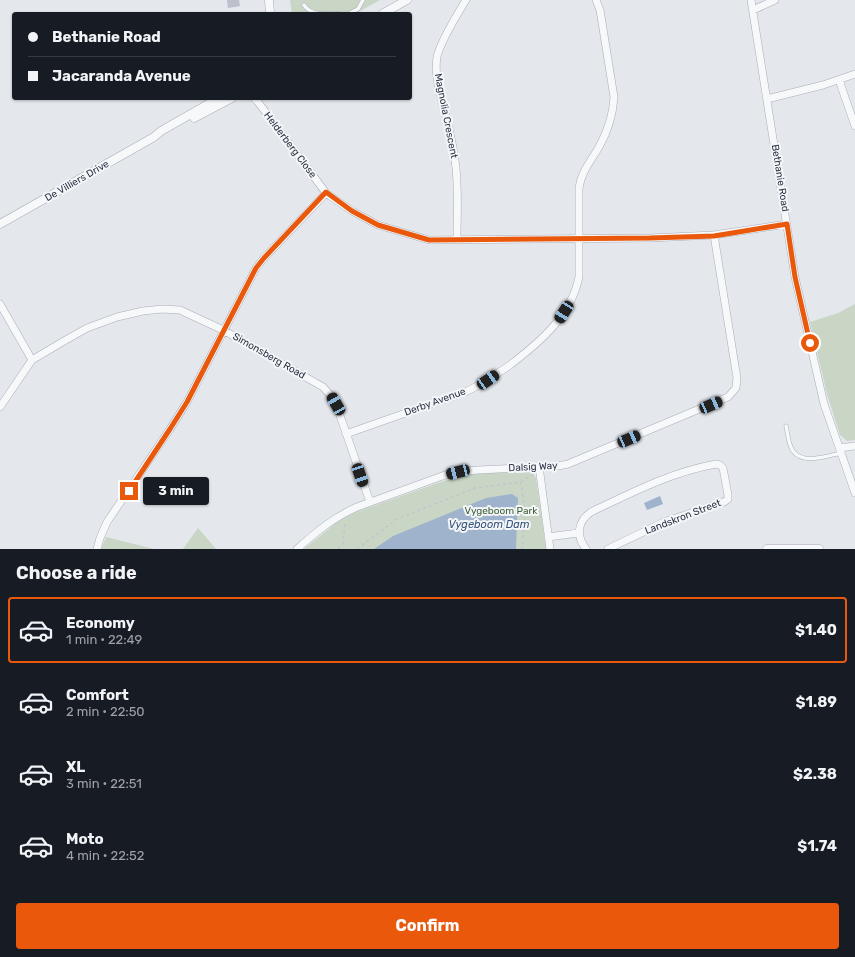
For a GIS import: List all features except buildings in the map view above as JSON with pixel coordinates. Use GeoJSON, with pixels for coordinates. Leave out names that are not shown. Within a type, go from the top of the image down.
{"type":"FeatureCollection","features":[{"type":"Feature","properties":{"kind":"street"},"geometry":{"type":"LineString","coordinates":[[386,12],[407,0]]}},
{"type":"Feature","properties":{"kind":"street","name":"Magnolia Crescent"},"geometry":{"type":"LineString","coordinates":[[457,240],[456,161],[438,86],[437,58],[440,48],[466,0]]}},
{"type":"Feature","properties":{"kind":"street"},"geometry":{"type":"LineString","coordinates":[[580,238],[580,179],[606,134],[613,108],[614,97],[600,10],[596,0]]}},
{"type":"Feature","properties":{"kind":"street","name":"Bethanie Road"},"geometry":{"type":"LineString","coordinates":[[751,0],[795,277],[824,404],[855,494]]}},
{"type":"Feature","properties":{"kind":"street"},"geometry":{"type":"LineString","coordinates":[[753,10],[775,0]]}},
{"type":"Feature","properties":{"kind":"street"},"geometry":{"type":"LineString","coordinates":[[269,1],[270,12]]}},
{"type":"Feature","properties":{"kind":"street"},"geometry":{"type":"LineString","coordinates":[[269,1],[273,12]]}},
{"type":"Feature","properties":{"kind":"street"},"geometry":{"type":"LineString","coordinates":[[767,99],[839,80],[855,74]]}},
{"type":"Feature","properties":{"kind":"street"},"geometry":{"type":"LineString","coordinates":[[839,80],[855,126]]}},
{"type":"Feature","properties":{"kind":"street","name":"De Villiers Drive"},"geometry":{"type":"LineString","coordinates":[[154,137],[161,131],[215,100]]}},
{"type":"Feature","properties":{"kind":"street","name":"De Villiers Drive"},"geometry":{"type":"LineString","coordinates":[[0,224],[154,137],[163,134],[228,100]]}},
{"type":"Feature","properties":{"kind":"street","name":"Helderberg Close"},"geometry":{"type":"LineString","coordinates":[[257,100],[326,192],[352,211],[378,225],[429,240],[714,236],[787,224]]}},
{"type":"Feature","properties":{"kind":"street"},"geometry":{"type":"LineString","coordinates":[[97,549],[107,522],[187,402],[223,330],[260,263],[326,192]]}},
{"type":"Feature","properties":{"kind":"street","name":"Dalsig Way"},"geometry":{"type":"LineString","coordinates":[[297,549],[325,525],[345,512],[445,475],[478,470],[539,468],[558,466],[574,462],[724,399],[734,392],[737,385],[737,378],[714,236]]}},
{"type":"Feature","properties":{"kind":"street","name":"Derby Avenue"},"geometry":{"type":"LineString","coordinates":[[346,434],[476,388],[529,350],[547,335],[556,324],[576,290],[579,277],[580,238]]}},
{"type":"Feature","properties":{"kind":"street"},"geometry":{"type":"LineString","coordinates":[[0,304],[32,360],[0,407]]}},
{"type":"Feature","properties":{"kind":"street","name":"Simonsberg Road"},"geometry":{"type":"LineString","coordinates":[[32,360],[87,328],[117,317],[162,308],[180,310],[223,330],[323,387],[336,404],[370,502]]}},
{"type":"Feature","properties":{"kind":"street"},"geometry":{"type":"LineString","coordinates":[[840,450],[855,446]]}},
{"type":"Feature","properties":{"kind":"street","name":"Landskron Street"},"geometry":{"type":"LineString","coordinates":[[578,533],[581,522],[585,516],[647,485],[682,472],[713,464],[718,464],[723,468],[728,495],[728,499],[724,502],[664,522],[608,549]]}},
{"type":"Feature","properties":{"kind":"street"},"geometry":{"type":"LineString","coordinates":[[539,468],[550,549]]}},
{"type":"Feature","properties":{"kind":"street"},"geometry":{"type":"LineString","coordinates":[[548,537],[578,533],[580,541],[586,549]]}},
{"type":"Feature","properties":{"kind":"street"},"geometry":{"type":"LineString","coordinates":[[767,549],[818,549]]}},
{"type":"Feature","properties":{"kind":"lane"},"geometry":{"type":"LineString","coordinates":[[352,12],[358,9],[363,0]]}},
{"type":"Feature","properties":{"kind":"lane"},"geometry":{"type":"LineString","coordinates":[[304,5],[312,12]]}},
{"type":"Feature","properties":{"kind":"lane"},"geometry":{"type":"LineString","coordinates":[[786,426],[791,448],[794,453],[799,456],[807,459],[815,458],[840,450]]}},
{"type":"Feature","properties":{"kind":"path"},"geometry":{"type":"LineString","coordinates":[[356,549],[397,519],[475,488],[521,482],[539,468]]}},
{"type":"Feature","properties":{"kind":"path"},"geometry":{"type":"LineString","coordinates":[[521,482],[525,514],[522,549]]}},
{"type":"Feature","properties":{"kind":"path"},"geometry":{"type":"LineString","coordinates":[[338,549],[343,544],[345,512]]}},
{"type":"Feature","properties":{"kind":"green space"},"geometry":{"type":"Polygon","coordinates":[[[290,0],[380,0],[359,12],[292,12],[290,0]]]}},
{"type":"Feature","properties":{"kind":"green space"},"geometry":{"type":"Polygon","coordinates":[[[855,304],[855,440],[847,441],[840,435],[827,394],[810,322],[838,313],[855,304]]]}},
{"type":"Feature","properties":{"kind":"green space","name":"Vygeboom Park"},"geometry":{"type":"Polygon","coordinates":[[[528,471],[533,473],[536,478],[546,549],[304,549],[337,522],[356,512],[452,478],[472,474],[528,471]]]}},
{"type":"Feature","properties":{"kind":"green space"},"geometry":{"type":"Polygon","coordinates":[[[198,528],[216,549],[183,549],[198,528]]]}},
{"type":"Feature","properties":{"kind":"green space"},"geometry":{"type":"Polygon","coordinates":[[[106,537],[154,549],[101,549],[106,537]]]}},
{"type":"Feature","properties":{"kind":"water","name":"Vygeboom Dam"},"geometry":{"type":"Polygon","coordinates":[[[512,494],[518,498],[516,549],[374,549],[393,536],[486,498],[512,494]]]}},
{"type":"Feature","properties":{"kind":"water"},"geometry":{"type":"Polygon","coordinates":[[[660,496],[663,504],[647,510],[644,503],[660,496]]]}},
{"type":"Feature","properties":{"kind":"route"},"geometry":{"type":"LineString","coordinates":[[129,491],[187,402],[256,268],[326,192],[352,211],[378,225],[429,240],[714,236],[787,224],[795,277],[810,343]]}}]}
